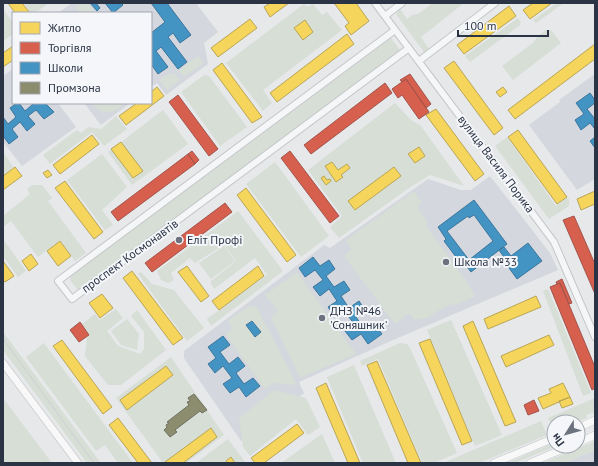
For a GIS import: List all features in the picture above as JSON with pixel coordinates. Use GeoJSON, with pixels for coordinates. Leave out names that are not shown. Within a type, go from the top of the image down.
{"type":"FeatureCollection","features":[{"type":"Feature","properties":{"kind":"main road"},"geometry":{"type":"LineString","coordinates":[[3,363],[78,463]]}},
{"type":"Feature","properties":{"kind":"main road"},"geometry":{"type":"LineString","coordinates":[[494,463],[546,441]]}},
{"type":"Feature","properties":{"kind":"main road"},"geometry":{"type":"LineString","coordinates":[[530,463],[551,454]]}},
{"type":"Feature","properties":{"kind":"street","name":"вулиця Василя Порика"},"geometry":{"type":"LineString","coordinates":[[375,3],[554,242],[595,337]]}},
{"type":"Feature","properties":{"kind":"street"},"geometry":{"type":"LineString","coordinates":[[385,16],[402,3]]}},
{"type":"Feature","properties":{"kind":"street"},"geometry":{"type":"LineString","coordinates":[[419,61],[495,3]]}},
{"type":"Feature","properties":{"kind":"street","name":"проспект Космонавтів"},"geometry":{"type":"LineString","coordinates":[[395,30],[58,281],[72,299],[409,48]]}},
{"type":"Feature","properties":{"kind":"shaded area"},"geometry":{"type":"Polygon","coordinates":[[[24,3],[49,3],[36,12],[30,12],[24,3]]]}},
{"type":"Feature","properties":{"kind":"shaded area"},"geometry":{"type":"Polygon","coordinates":[[[72,3],[196,3],[218,32],[204,43],[208,64],[166,95],[157,83],[152,86],[152,12],[59,12],[72,3]]]}},
{"type":"Feature","properties":{"kind":"shaded area"},"geometry":{"type":"Polygon","coordinates":[[[82,3],[88,3],[94,12],[80,12],[76,7],[82,3]]]}},
{"type":"Feature","properties":{"kind":"shaded area"},"geometry":{"type":"Polygon","coordinates":[[[433,3],[464,3],[421,37],[429,49],[424,52],[396,14],[400,9],[407,19],[412,15],[418,14],[433,3]]]}},
{"type":"Feature","properties":{"kind":"shaded area"},"geometry":{"type":"Polygon","coordinates":[[[557,3],[564,3],[536,23],[533,20],[557,3]]]}},
{"type":"Feature","properties":{"kind":"shaded area"},"geometry":{"type":"Polygon","coordinates":[[[304,4],[307,7],[313,4],[322,15],[327,12],[342,30],[263,90],[272,103],[263,111],[226,63],[304,4]]]}},
{"type":"Feature","properties":{"kind":"shaded area"},"geometry":{"type":"Polygon","coordinates":[[[3,9],[12,22],[12,35],[3,41],[3,9]]]}},
{"type":"Feature","properties":{"kind":"shaded area"},"geometry":{"type":"Polygon","coordinates":[[[518,18],[521,23],[519,26],[470,62],[465,56],[518,18]]]}},
{"type":"Feature","properties":{"kind":"shaded area"},"geometry":{"type":"Polygon","coordinates":[[[546,30],[551,30],[561,43],[513,80],[502,66],[533,43],[538,36],[546,30]]]}},
{"type":"Feature","properties":{"kind":"shaded area"},"geometry":{"type":"Polygon","coordinates":[[[391,38],[400,50],[399,52],[81,289],[77,289],[70,280],[71,276],[391,38]]]}},
{"type":"Feature","properties":{"kind":"shaded area"},"geometry":{"type":"Polygon","coordinates":[[[198,56],[204,63],[184,77],[179,70],[198,56]]]}},
{"type":"Feature","properties":{"kind":"shaded area"},"geometry":{"type":"Polygon","coordinates":[[[12,70],[12,104],[59,104],[76,127],[22,166],[3,142],[3,76],[12,70]]]}},
{"type":"Feature","properties":{"kind":"shaded area"},"geometry":{"type":"Polygon","coordinates":[[[168,74],[175,74],[180,80],[167,90],[159,80],[168,74]]]}},
{"type":"Feature","properties":{"kind":"shaded area"},"geometry":{"type":"Polygon","coordinates":[[[595,74],[595,179],[577,190],[529,125],[560,102],[559,100],[595,74]]]}},
{"type":"Feature","properties":{"kind":"shaded area"},"geometry":{"type":"Polygon","coordinates":[[[204,75],[209,76],[247,127],[220,146],[181,92],[204,75]]]}},
{"type":"Feature","properties":{"kind":"shaded area"},"geometry":{"type":"Polygon","coordinates":[[[395,103],[411,120],[421,126],[464,186],[430,175],[409,188],[339,238],[330,227],[342,216],[308,170],[395,103]]]}},
{"type":"Feature","properties":{"kind":"shaded area"},"geometry":{"type":"Polygon","coordinates":[[[85,104],[129,104],[101,125],[85,104]]]}},
{"type":"Feature","properties":{"kind":"shaded area"},"geometry":{"type":"Polygon","coordinates":[[[92,104],[123,104],[112,112],[103,112],[92,104]]]}},
{"type":"Feature","properties":{"kind":"shaded area"},"geometry":{"type":"Polygon","coordinates":[[[163,110],[188,144],[132,185],[108,152],[163,110]]]}},
{"type":"Feature","properties":{"kind":"shaded area"},"geometry":{"type":"Polygon","coordinates":[[[116,116],[127,129],[104,146],[92,132],[50,164],[43,155],[77,130],[81,133],[88,127],[101,129],[116,116]]]}},
{"type":"Feature","properties":{"kind":"shaded area"},"geometry":{"type":"Polygon","coordinates":[[[507,137],[556,206],[567,198],[569,199],[569,206],[549,219],[495,146],[507,137]]]}},
{"type":"Feature","properties":{"kind":"shaded area"},"geometry":{"type":"Polygon","coordinates":[[[3,152],[13,167],[3,175],[3,152]]]}},
{"type":"Feature","properties":{"kind":"shaded area"},"geometry":{"type":"Polygon","coordinates":[[[102,154],[127,187],[102,210],[113,225],[105,230],[67,180],[102,154]]]}},
{"type":"Feature","properties":{"kind":"shaded area"},"geometry":{"type":"Polygon","coordinates":[[[275,162],[329,236],[301,257],[246,184],[275,162]]]}},
{"type":"Feature","properties":{"kind":"shaded area"},"geometry":{"type":"Polygon","coordinates":[[[490,176],[550,253],[558,270],[393,340],[299,382],[304,393],[241,441],[184,358],[184,351],[324,245],[330,248],[428,179],[461,190],[471,190],[490,176]]]}},
{"type":"Feature","properties":{"kind":"shaded area"},"geometry":{"type":"Polygon","coordinates":[[[32,185],[42,185],[52,198],[48,201],[86,253],[75,261],[60,240],[38,257],[11,221],[3,227],[3,216],[30,194],[27,189],[32,185]]]}},
{"type":"Feature","properties":{"kind":"shaded area"},"geometry":{"type":"Polygon","coordinates":[[[414,191],[422,203],[417,207],[428,222],[425,224],[475,296],[453,306],[451,303],[427,318],[414,320],[409,313],[395,324],[344,256],[352,249],[346,240],[414,191]]]}},
{"type":"Feature","properties":{"kind":"shaded area"},"geometry":{"type":"Polygon","coordinates":[[[238,211],[283,271],[211,326],[207,319],[267,275],[255,258],[214,289],[210,282],[236,261],[224,245],[195,263],[190,258],[171,273],[174,280],[168,283],[161,280],[157,271],[238,211]]]}},
{"type":"Feature","properties":{"kind":"shaded area"},"geometry":{"type":"Polygon","coordinates":[[[3,239],[26,271],[18,277],[3,256],[3,239]]]}},
{"type":"Feature","properties":{"kind":"shaded area"},"geometry":{"type":"Polygon","coordinates":[[[224,246],[235,261],[211,279],[199,263],[224,246]]]}},
{"type":"Feature","properties":{"kind":"shaded area"},"geometry":{"type":"Polygon","coordinates":[[[141,272],[152,284],[174,290],[204,328],[187,341],[138,274],[141,272]]]}},
{"type":"Feature","properties":{"kind":"shaded area"},"geometry":{"type":"Polygon","coordinates":[[[297,272],[356,354],[300,378],[271,317],[278,311],[265,295],[297,272]]]}},
{"type":"Feature","properties":{"kind":"shaded area"},"geometry":{"type":"Polygon","coordinates":[[[548,289],[591,393],[583,396],[543,291],[548,289]]]}},
{"type":"Feature","properties":{"kind":"shaded area"},"geometry":{"type":"Polygon","coordinates":[[[256,306],[297,385],[274,383],[265,389],[226,335],[232,328],[228,320],[248,307],[256,306]]]}},
{"type":"Feature","properties":{"kind":"shaded area"},"geometry":{"type":"Polygon","coordinates":[[[116,309],[123,318],[107,331],[118,346],[140,354],[144,349],[144,332],[131,316],[137,310],[166,350],[121,385],[108,385],[85,356],[87,338],[90,335],[82,324],[95,314],[100,320],[116,309]]]}},
{"type":"Feature","properties":{"kind":"shaded area"},"geometry":{"type":"Polygon","coordinates":[[[127,319],[139,334],[137,350],[121,345],[111,331],[127,319]]]}},
{"type":"Feature","properties":{"kind":"shaded area"},"geometry":{"type":"Polygon","coordinates":[[[451,320],[502,435],[475,446],[427,330],[451,320]]]}},
{"type":"Feature","properties":{"kind":"shaded area"},"geometry":{"type":"Polygon","coordinates":[[[3,332],[101,463],[87,463],[3,350],[3,332]]]}},
{"type":"Feature","properties":{"kind":"shaded area"},"geometry":{"type":"Polygon","coordinates":[[[44,343],[133,463],[118,463],[105,445],[96,451],[26,357],[44,343]]]}},
{"type":"Feature","properties":{"kind":"shaded area"},"geometry":{"type":"Polygon","coordinates":[[[400,343],[407,344],[410,348],[457,453],[434,463],[422,463],[378,359],[362,366],[360,361],[400,343]]]}},
{"type":"Feature","properties":{"kind":"shaded area"},"geometry":{"type":"Polygon","coordinates":[[[171,357],[224,435],[186,463],[163,463],[116,398],[171,357]]]}},
{"type":"Feature","properties":{"kind":"shaded area"},"geometry":{"type":"Polygon","coordinates":[[[354,365],[396,463],[363,463],[327,377],[354,365]]]}},
{"type":"Feature","properties":{"kind":"shaded area"},"geometry":{"type":"Polygon","coordinates":[[[274,390],[306,398],[320,427],[308,435],[296,419],[250,456],[243,447],[239,418],[274,390]]]}},
{"type":"Feature","properties":{"kind":"shaded area"},"geometry":{"type":"Polygon","coordinates":[[[3,398],[52,463],[3,463],[3,398]]]}},
{"type":"Feature","properties":{"kind":"shaded area"},"geometry":{"type":"Polygon","coordinates":[[[595,398],[595,412],[586,415],[557,414],[595,398]]]}},
{"type":"Feature","properties":{"kind":"shaded area"},"geometry":{"type":"Polygon","coordinates":[[[541,421],[546,433],[546,435],[479,463],[443,463],[541,421]]]}},
{"type":"Feature","properties":{"kind":"shaded area"},"geometry":{"type":"Polygon","coordinates":[[[322,434],[335,463],[281,463],[322,434]]]}},
{"type":"Feature","properties":{"kind":"shaded area"},"geometry":{"type":"Polygon","coordinates":[[[228,439],[246,463],[196,463],[228,439]]]}},
{"type":"Feature","properties":{"kind":"shaded area"},"geometry":{"type":"Polygon","coordinates":[[[595,441],[595,450],[586,454],[586,445],[595,441]]]}},
{"type":"Feature","properties":{"kind":"shaded area"},"geometry":{"type":"Polygon","coordinates":[[[546,446],[546,450],[515,463],[507,463],[546,446]]]}},
{"type":"Feature","properties":{"kind":"shaded area"},"geometry":{"type":"Polygon","coordinates":[[[595,450],[595,463],[565,463],[586,454],[595,450]]]}},
{"type":"Feature","properties":{"kind":"shaded area"},"geometry":{"type":"Polygon","coordinates":[[[564,454],[586,454],[565,463],[543,463],[564,454]]]}},
{"type":"Feature","properties":{"kind":"building: Житло"},"geometry":{"type":"Polygon","coordinates":[[[8,3],[22,3],[29,12],[14,12],[8,3]]]}},
{"type":"Feature","properties":{"kind":"building: Житло"},"geometry":{"type":"Polygon","coordinates":[[[270,3],[289,3],[270,17],[264,7],[270,3]]]}},
{"type":"Feature","properties":{"kind":"building: Житло"},"geometry":{"type":"Polygon","coordinates":[[[334,3],[356,3],[369,21],[351,35],[345,26],[349,23],[334,3]]]}},
{"type":"Feature","properties":{"kind":"building: Житло"},"geometry":{"type":"Polygon","coordinates":[[[533,3],[552,3],[530,19],[523,10],[533,3]]]}},
{"type":"Feature","properties":{"kind":"building: Житло"},"geometry":{"type":"Polygon","coordinates":[[[509,6],[516,16],[464,54],[457,45],[509,6]]]}},
{"type":"Feature","properties":{"kind":"building: Житло"},"geometry":{"type":"Polygon","coordinates":[[[250,19],[257,28],[218,57],[211,48],[250,19]]]}},
{"type":"Feature","properties":{"kind":"building: Житло"},"geometry":{"type":"Polygon","coordinates":[[[305,20],[313,32],[303,40],[294,28],[305,20]]]}},
{"type":"Feature","properties":{"kind":"building: Житло"},"geometry":{"type":"Polygon","coordinates":[[[347,34],[354,44],[277,102],[270,93],[347,34]]]}},
{"type":"Feature","properties":{"kind":"building: Житло"},"geometry":{"type":"Polygon","coordinates":[[[595,44],[595,59],[515,119],[508,110],[595,44]]]}},
{"type":"Feature","properties":{"kind":"building: Житло"},"geometry":{"type":"Polygon","coordinates":[[[12,47],[12,61],[3,67],[3,53],[12,47]]]}},
{"type":"Feature","properties":{"kind":"building: Житло"},"geometry":{"type":"Polygon","coordinates":[[[454,61],[503,128],[494,135],[444,68],[454,61]]]}},
{"type":"Feature","properties":{"kind":"building: Житло"},"geometry":{"type":"Polygon","coordinates":[[[222,63],[262,117],[252,123],[213,70],[222,63]]]}},
{"type":"Feature","properties":{"kind":"building: Житло"},"geometry":{"type":"Polygon","coordinates":[[[157,87],[164,96],[126,125],[119,116],[136,104],[152,104],[152,91],[157,87]]]}},
{"type":"Feature","properties":{"kind":"building: Житло"},"geometry":{"type":"Polygon","coordinates":[[[503,87],[507,92],[500,97],[496,92],[503,87]]]}},
{"type":"Feature","properties":{"kind":"building: Житло"},"geometry":{"type":"Polygon","coordinates":[[[436,109],[484,174],[475,181],[426,115],[436,109]]]}},
{"type":"Feature","properties":{"kind":"building: Житло"},"geometry":{"type":"Polygon","coordinates":[[[518,130],[567,197],[557,204],[508,137],[518,130]]]}},
{"type":"Feature","properties":{"kind":"building: Житло"},"geometry":{"type":"Polygon","coordinates":[[[92,135],[99,144],[60,174],[53,165],[92,135]]]}},
{"type":"Feature","properties":{"kind":"building: Житло"},"geometry":{"type":"Polygon","coordinates":[[[121,142],[143,171],[133,178],[111,149],[121,142]]]}},
{"type":"Feature","properties":{"kind":"building: Житло"},"geometry":{"type":"Polygon","coordinates":[[[419,147],[425,156],[415,163],[408,154],[419,147]]]}},
{"type":"Feature","properties":{"kind":"building: Житло"},"geometry":{"type":"Polygon","coordinates":[[[332,162],[338,170],[347,164],[350,168],[341,175],[343,177],[336,182],[325,166],[332,162]]]}},
{"type":"Feature","properties":{"kind":"building: Житло"},"geometry":{"type":"Polygon","coordinates":[[[15,167],[22,176],[3,190],[3,176],[15,167]]]}},
{"type":"Feature","properties":{"kind":"building: Житло"},"geometry":{"type":"Polygon","coordinates":[[[394,167],[401,176],[355,210],[348,201],[394,167]]]}},
{"type":"Feature","properties":{"kind":"building: Житло"},"geometry":{"type":"Polygon","coordinates":[[[48,170],[52,175],[47,178],[43,173],[48,170]]]}},
{"type":"Feature","properties":{"kind":"building: Житло"},"geometry":{"type":"Polygon","coordinates":[[[324,176],[327,180],[330,179],[331,181],[326,185],[321,178],[324,176]]]}},
{"type":"Feature","properties":{"kind":"building: Житло"},"geometry":{"type":"Polygon","coordinates":[[[65,181],[103,232],[94,239],[55,188],[65,181]]]}},
{"type":"Feature","properties":{"kind":"building: Житло"},"geometry":{"type":"Polygon","coordinates":[[[246,188],[296,255],[287,262],[237,195],[246,188]]]}},
{"type":"Feature","properties":{"kind":"building: Житло"},"geometry":{"type":"Polygon","coordinates":[[[595,191],[595,204],[581,210],[577,199],[595,191]]]}},
{"type":"Feature","properties":{"kind":"building: Житло"},"geometry":{"type":"Polygon","coordinates":[[[60,241],[71,256],[58,266],[47,251],[60,241]]]}},
{"type":"Feature","properties":{"kind":"building: Житло"},"geometry":{"type":"Polygon","coordinates":[[[31,254],[38,264],[29,271],[22,261],[31,254]]]}},
{"type":"Feature","properties":{"kind":"building: Житло"},"geometry":{"type":"Polygon","coordinates":[[[3,261],[14,276],[5,282],[3,280],[3,261]]]}},
{"type":"Feature","properties":{"kind":"building: Житло"},"geometry":{"type":"Polygon","coordinates":[[[187,266],[209,296],[201,302],[178,272],[187,266]]]}},
{"type":"Feature","properties":{"kind":"building: Житло"},"geometry":{"type":"Polygon","coordinates":[[[258,266],[264,276],[219,310],[212,301],[258,266]]]}},
{"type":"Feature","properties":{"kind":"building: Житло"},"geometry":{"type":"Polygon","coordinates":[[[132,271],[183,338],[173,345],[123,278],[132,271]]]}},
{"type":"Feature","properties":{"kind":"building: Житло"},"geometry":{"type":"Polygon","coordinates":[[[102,294],[113,308],[100,318],[89,303],[102,294]]]}},
{"type":"Feature","properties":{"kind":"building: Житло"},"geometry":{"type":"Polygon","coordinates":[[[536,296],[541,307],[488,329],[484,319],[536,296]]]}},
{"type":"Feature","properties":{"kind":"building: Житло"},"geometry":{"type":"Polygon","coordinates":[[[473,321],[516,422],[505,426],[463,326],[473,321]]]}},
{"type":"Feature","properties":{"kind":"building: Житло"},"geometry":{"type":"Polygon","coordinates":[[[549,335],[554,345],[506,367],[501,356],[549,335]]]}},
{"type":"Feature","properties":{"kind":"building: Житло"},"geometry":{"type":"Polygon","coordinates":[[[430,339],[472,441],[462,445],[419,343],[430,339]]]}},
{"type":"Feature","properties":{"kind":"building: Житло"},"geometry":{"type":"Polygon","coordinates":[[[62,340],[112,407],[103,414],[53,346],[62,340]]]}},
{"type":"Feature","properties":{"kind":"building: Житло"},"geometry":{"type":"Polygon","coordinates":[[[377,361],[421,463],[408,463],[367,365],[377,361]]]}},
{"type":"Feature","properties":{"kind":"building: Житло"},"geometry":{"type":"Polygon","coordinates":[[[166,366],[173,375],[127,410],[120,400],[166,366]]]}},
{"type":"Feature","properties":{"kind":"building: Житло"},"geometry":{"type":"Polygon","coordinates":[[[326,383],[360,463],[348,463],[316,388],[326,383]]]}},
{"type":"Feature","properties":{"kind":"building: Житло"},"geometry":{"type":"Polygon","coordinates":[[[563,383],[570,397],[543,409],[538,398],[551,393],[549,389],[563,383]]]}},
{"type":"Feature","properties":{"kind":"building: Житло"},"geometry":{"type":"Polygon","coordinates":[[[570,397],[573,404],[562,408],[559,401],[570,397]]]}},
{"type":"Feature","properties":{"kind":"building: Житло"},"geometry":{"type":"Polygon","coordinates":[[[118,418],[152,463],[138,463],[109,425],[118,418]]]}},
{"type":"Feature","properties":{"kind":"building: Житло"},"geometry":{"type":"Polygon","coordinates":[[[297,424],[304,433],[264,463],[255,463],[251,458],[297,424]]]}},
{"type":"Feature","properties":{"kind":"building: Житло"},"geometry":{"type":"Polygon","coordinates":[[[211,428],[217,437],[183,463],[165,462],[211,428]]]}},
{"type":"Feature","properties":{"kind":"building: Житло"},"geometry":{"type":"Polygon","coordinates":[[[231,457],[235,463],[227,463],[226,461],[231,457]]]}},
{"type":"Feature","properties":{"kind":"building: Торгівля"},"geometry":{"type":"Polygon","coordinates":[[[410,74],[431,104],[426,108],[406,79],[402,82],[400,80],[410,74]]]}},
{"type":"Feature","properties":{"kind":"building: Торгівля"},"geometry":{"type":"Polygon","coordinates":[[[406,79],[429,112],[419,119],[402,95],[398,98],[392,89],[406,79]]]}},
{"type":"Feature","properties":{"kind":"building: Торгівля"},"geometry":{"type":"Polygon","coordinates":[[[385,83],[392,93],[311,154],[304,145],[385,83]]]}},
{"type":"Feature","properties":{"kind":"building: Торгівля"},"geometry":{"type":"Polygon","coordinates":[[[178,95],[218,149],[209,156],[169,102],[178,95]]]}},
{"type":"Feature","properties":{"kind":"building: Торгівля"},"geometry":{"type":"Polygon","coordinates":[[[192,151],[199,160],[195,164],[188,154],[192,151]]]}},
{"type":"Feature","properties":{"kind":"building: Торгівля"},"geometry":{"type":"Polygon","coordinates":[[[290,151],[339,216],[330,223],[281,158],[290,151]]]}},
{"type":"Feature","properties":{"kind":"building: Торгівля"},"geometry":{"type":"Polygon","coordinates":[[[188,154],[195,164],[118,221],[111,212],[188,154]]]}},
{"type":"Feature","properties":{"kind":"building: Торгівля"},"geometry":{"type":"Polygon","coordinates":[[[225,203],[232,212],[152,272],[145,263],[225,203]]]}},
{"type":"Feature","properties":{"kind":"building: Торгівля"},"geometry":{"type":"Polygon","coordinates":[[[574,216],[595,264],[595,294],[563,220],[574,216]]]}},
{"type":"Feature","properties":{"kind":"building: Торгівля"},"geometry":{"type":"Polygon","coordinates":[[[562,279],[572,303],[569,304],[560,283],[557,284],[556,282],[562,279]]]}},
{"type":"Feature","properties":{"kind":"building: Торгівля"},"geometry":{"type":"Polygon","coordinates":[[[560,283],[595,367],[595,388],[592,390],[550,287],[560,283]]]}},
{"type":"Feature","properties":{"kind":"building: Торгівля"},"geometry":{"type":"Polygon","coordinates":[[[80,322],[89,335],[79,342],[70,330],[80,322]]]}},
{"type":"Feature","properties":{"kind":"building: Торгівля"},"geometry":{"type":"Polygon","coordinates":[[[534,400],[539,411],[528,415],[524,405],[534,400]]]}},
{"type":"Feature","properties":{"kind":"building: Школи"},"geometry":{"type":"Polygon","coordinates":[[[90,3],[96,3],[100,8],[97,11],[90,3]]]}},
{"type":"Feature","properties":{"kind":"building: Школи"},"geometry":{"type":"Polygon","coordinates":[[[105,3],[121,3],[123,5],[114,12],[112,12],[105,3]]]}},
{"type":"Feature","properties":{"kind":"building: Школи"},"geometry":{"type":"Polygon","coordinates":[[[151,3],[167,3],[191,35],[180,43],[173,33],[168,37],[187,62],[178,69],[161,47],[156,51],[168,67],[158,74],[152,65],[152,32],[165,22],[151,3]]]}},
{"type":"Feature","properties":{"kind":"building: Школи"},"geometry":{"type":"Polygon","coordinates":[[[590,93],[595,100],[595,103],[587,109],[595,119],[595,129],[590,123],[581,130],[575,120],[584,114],[576,103],[590,93]]]}},
{"type":"Feature","properties":{"kind":"building: Школи"},"geometry":{"type":"Polygon","coordinates":[[[16,104],[20,104],[25,111],[33,104],[46,104],[54,112],[44,119],[36,110],[28,116],[35,124],[27,131],[20,122],[12,129],[18,137],[9,144],[3,136],[3,117],[8,124],[16,117],[10,108],[16,104]]]}},
{"type":"Feature","properties":{"kind":"building: Школи"},"geometry":{"type":"Polygon","coordinates":[[[595,137],[595,148],[590,141],[595,137]]]}},
{"type":"Feature","properties":{"kind":"building: Школи"},"geometry":{"type":"Polygon","coordinates":[[[474,200],[507,244],[471,272],[461,259],[459,261],[444,241],[446,239],[438,227],[474,200]],[[474,215],[469,218],[468,216],[447,231],[469,260],[493,241],[474,215]]]}},
{"type":"Feature","properties":{"kind":"building: Школи"},"geometry":{"type":"Polygon","coordinates":[[[528,243],[542,261],[517,279],[504,261],[506,260],[499,250],[504,247],[511,256],[528,243]]]}},
{"type":"Feature","properties":{"kind":"building: Школи"},"geometry":{"type":"Polygon","coordinates":[[[313,257],[320,266],[329,260],[335,269],[326,276],[334,287],[344,281],[350,290],[341,296],[349,308],[359,301],[365,310],[356,317],[366,331],[375,325],[382,334],[368,344],[361,334],[352,340],[345,331],[354,324],[344,310],[335,317],[328,307],[337,301],[329,289],[320,296],[313,287],[323,280],[315,270],[305,277],[299,268],[313,257]]]}},
{"type":"Feature","properties":{"kind":"building: Школи"},"geometry":{"type":"Polygon","coordinates":[[[252,321],[261,332],[255,337],[246,325],[252,321]]]}},
{"type":"Feature","properties":{"kind":"building: Школи"},"geometry":{"type":"Polygon","coordinates":[[[223,336],[230,345],[220,352],[229,364],[238,357],[245,366],[236,373],[244,384],[253,378],[260,386],[246,397],[239,387],[230,393],[223,384],[232,378],[223,366],[215,373],[208,364],[216,358],[208,347],[223,336]]]}},
{"type":"Feature","properties":{"kind":"building: Промзона"},"geometry":{"type":"Polygon","coordinates":[[[194,394],[207,410],[202,413],[200,411],[175,430],[177,432],[170,437],[164,430],[167,427],[166,425],[169,423],[167,422],[189,405],[187,402],[190,401],[188,398],[194,394]]]}},
{"type":"Feature","properties":{"kind":"tram line"},"geometry":{"type":"LineString","coordinates":[[3,339],[94,463]]}},
{"type":"Feature","properties":{"kind":"place","name":"Еліт Профі"},"geometry":{"type":"Point","coordinates":[179,240]}},
{"type":"Feature","properties":{"kind":"place","name":"Школа №33"},"geometry":{"type":"Point","coordinates":[446,262]}},
{"type":"Feature","properties":{"kind":"place","name":"ДНЗ №46 'Соняшник'"},"geometry":{"type":"Point","coordinates":[322,318]}}]}
